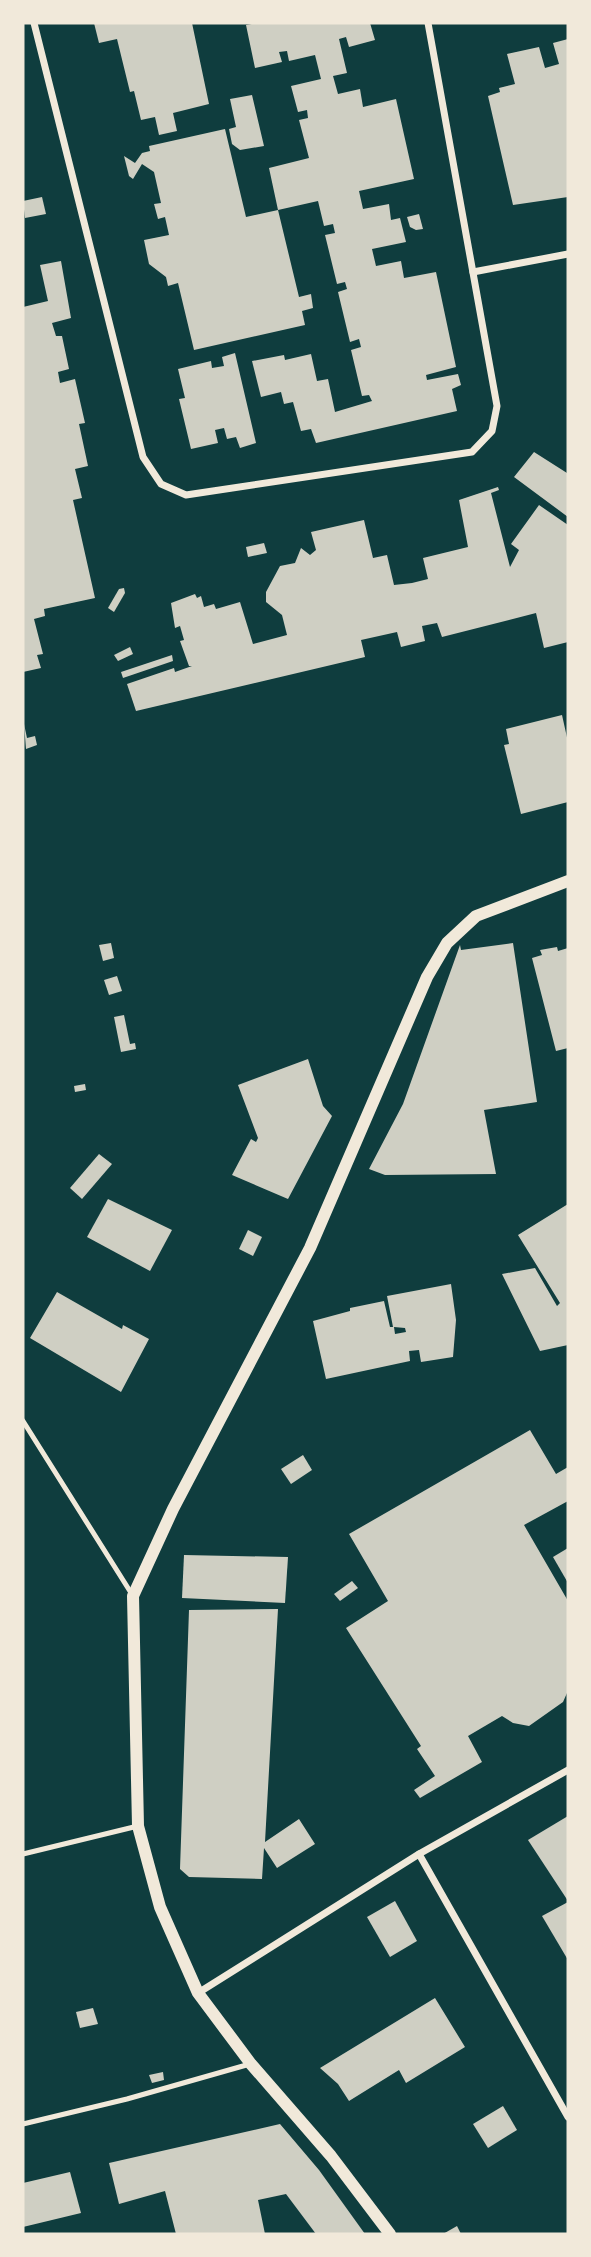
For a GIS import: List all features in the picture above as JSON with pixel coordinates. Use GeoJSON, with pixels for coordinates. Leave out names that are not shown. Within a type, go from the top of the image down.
{"type":"FeatureCollection","features":[{"type":"Feature","properties":{"kind":"street"},"geometry":{"type":"LineString","coordinates":[[34,23],[143,457],[161,484],[186,495],[472,452],[492,431],[497,406],[428,23]]}},
{"type":"Feature","properties":{"kind":"street"},"geometry":{"type":"LineString","coordinates":[[473,272],[568,254]]}},
{"type":"Feature","properties":{"kind":"street"},"geometry":{"type":"LineString","coordinates":[[390,2234],[331,2156],[251,2064],[198,1993],[160,1907],[138,1826],[133,1596],[173,1509],[310,1248],[427,978],[447,943],[476,916],[568,881]]}},
{"type":"Feature","properties":{"kind":"street"},"geometry":{"type":"LineString","coordinates":[[198,1993],[419,1854],[568,1770]]}},
{"type":"Feature","properties":{"kind":"street"},"geometry":{"type":"LineString","coordinates":[[419,1854],[568,2116]]}},
{"type":"Feature","properties":{"kind":"lane"},"geometry":{"type":"LineString","coordinates":[[23,1421],[133,1596]]}},
{"type":"Feature","properties":{"kind":"lane"},"geometry":{"type":"LineString","coordinates":[[23,1854],[138,1826]]}},
{"type":"Feature","properties":{"kind":"lane"},"geometry":{"type":"LineString","coordinates":[[23,2124],[127,2099],[251,2064]]}},
{"type":"Feature","properties":{"kind":"building"},"geometry":{"type":"Polygon","coordinates":[[[94,23],[192,23],[209,104],[173,113],[177,131],[159,135],[155,117],[141,120],[134,91],[130,92],[117,39],[99,43],[94,23]]]}},
{"type":"Feature","properties":{"kind":"building"},"geometry":{"type":"Polygon","coordinates":[[[370,23],[375,40],[349,47],[346,37],[339,39],[347,73],[333,76],[338,94],[360,89],[363,107],[396,99],[414,179],[359,191],[363,209],[389,204],[391,220],[400,218],[406,242],[372,249],[376,266],[401,261],[404,278],[436,272],[456,367],[426,375],[427,380],[458,374],[461,385],[452,389],[457,411],[316,443],[311,429],[301,431],[293,402],[284,404],[281,392],[261,397],[252,361],[284,355],[285,360],[311,354],[317,381],[328,379],[335,412],[372,401],[369,395],[362,396],[351,350],[361,347],[359,339],[350,342],[338,292],[347,289],[345,282],[337,284],[325,235],[335,233],[333,224],[324,226],[318,201],[278,210],[269,168],[309,158],[299,120],[308,118],[307,110],[298,112],[291,86],[321,79],[315,55],[289,61],[287,51],[279,52],[282,62],[255,68],[246,25],[370,23]]]}},
{"type":"Feature","properties":{"kind":"building"},"geometry":{"type":"Polygon","coordinates":[[[568,39],[568,197],[513,205],[488,96],[500,92],[499,88],[515,84],[507,54],[539,47],[545,68],[559,64],[553,43],[568,39]]]}},
{"type":"Feature","properties":{"kind":"building"},"geometry":{"type":"Polygon","coordinates":[[[252,95],[264,146],[240,150],[232,144],[229,129],[236,127],[230,99],[252,95]]]}},
{"type":"Feature","properties":{"kind":"building"},"geometry":{"type":"Polygon","coordinates":[[[225,129],[246,217],[278,210],[299,297],[311,294],[313,308],[302,311],[305,325],[194,350],[178,283],[168,286],[166,277],[149,264],[144,240],[169,235],[165,217],[158,219],[154,204],[161,203],[154,172],[142,164],[133,179],[129,176],[124,156],[135,163],[142,153],[150,151],[149,146],[225,129]]]}},
{"type":"Feature","properties":{"kind":"building"},"geometry":{"type":"Polygon","coordinates":[[[42,197],[46,214],[25,218],[23,201],[42,197]]]}},
{"type":"Feature","properties":{"kind":"building"},"geometry":{"type":"Polygon","coordinates":[[[419,214],[423,229],[416,230],[410,227],[407,217],[419,214]]]}},
{"type":"Feature","properties":{"kind":"building"},"geometry":{"type":"Polygon","coordinates":[[[61,261],[71,318],[52,323],[56,336],[62,336],[69,369],[58,372],[60,383],[75,379],[85,423],[79,424],[88,466],[75,469],[82,498],[73,500],[95,598],[44,609],[45,616],[34,619],[43,654],[37,655],[41,668],[23,672],[23,307],[48,301],[40,265],[61,261]]]}},
{"type":"Feature","properties":{"kind":"building"},"geometry":{"type":"Polygon","coordinates":[[[235,353],[256,443],[240,448],[236,437],[227,439],[224,428],[215,430],[218,443],[191,449],[179,399],[185,398],[178,369],[211,361],[212,368],[224,366],[222,357],[235,353]]]}},
{"type":"Feature","properties":{"kind":"building"},"geometry":{"type":"Polygon","coordinates":[[[534,452],[567,473],[568,471],[568,517],[514,477],[534,452]]]}},
{"type":"Feature","properties":{"kind":"building"},"geometry":{"type":"Polygon","coordinates":[[[498,487],[499,490],[491,493],[510,567],[519,550],[511,544],[539,505],[568,525],[568,642],[544,648],[536,613],[442,637],[437,623],[422,626],[425,641],[401,647],[397,632],[361,640],[365,657],[136,711],[127,684],[174,668],[175,672],[192,666],[189,666],[180,641],[184,640],[180,626],[175,628],[171,603],[195,594],[197,598],[201,596],[204,607],[214,604],[216,609],[240,602],[253,644],[287,635],[282,615],[266,602],[266,592],[280,566],[295,563],[301,548],[310,555],[316,550],[311,532],[364,520],[373,558],[387,555],[394,585],[412,583],[428,579],[423,558],[468,547],[459,500],[498,487]]]}},
{"type":"Feature","properties":{"kind":"building"},"geometry":{"type":"Polygon","coordinates":[[[264,543],[267,553],[248,557],[246,547],[264,543]]]}},
{"type":"Feature","properties":{"kind":"building"},"geometry":{"type":"Polygon","coordinates":[[[124,588],[125,593],[114,612],[108,608],[119,589],[124,588]]]}},
{"type":"Feature","properties":{"kind":"building"},"geometry":{"type":"Polygon","coordinates":[[[130,647],[133,654],[118,661],[114,655],[130,647]]]}},
{"type":"Feature","properties":{"kind":"building"},"geometry":{"type":"Polygon","coordinates":[[[172,655],[173,661],[123,678],[121,672],[172,655]]]}},
{"type":"Feature","properties":{"kind":"building"},"geometry":{"type":"Polygon","coordinates":[[[562,715],[568,742],[568,802],[521,814],[504,745],[509,744],[506,729],[562,715]]]}},
{"type":"Feature","properties":{"kind":"building"},"geometry":{"type":"Polygon","coordinates":[[[24,724],[27,738],[35,736],[37,745],[26,749],[24,724]]]}},
{"type":"Feature","properties":{"kind":"building"},"geometry":{"type":"Polygon","coordinates":[[[111,943],[114,958],[103,961],[99,945],[111,943]]]}},
{"type":"Feature","properties":{"kind":"building"},"geometry":{"type":"Polygon","coordinates":[[[513,943],[537,1102],[484,1110],[496,1174],[385,1175],[369,1169],[403,1104],[460,945],[461,950],[513,943]]]}},
{"type":"Feature","properties":{"kind":"building"},"geometry":{"type":"Polygon","coordinates":[[[557,947],[558,951],[568,948],[568,1048],[556,1051],[532,958],[542,955],[540,950],[557,947]]]}},
{"type":"Feature","properties":{"kind":"building"},"geometry":{"type":"Polygon","coordinates":[[[117,976],[122,991],[109,995],[104,980],[117,976]]]}},
{"type":"Feature","properties":{"kind":"building"},"geometry":{"type":"Polygon","coordinates":[[[124,1015],[130,1044],[135,1043],[136,1049],[121,1052],[114,1017],[124,1015]]]}},
{"type":"Feature","properties":{"kind":"building"},"geometry":{"type":"Polygon","coordinates":[[[308,1059],[323,1106],[332,1116],[288,1199],[232,1175],[251,1139],[256,1142],[258,1138],[238,1085],[308,1059]]]}},
{"type":"Feature","properties":{"kind":"building"},"geometry":{"type":"Polygon","coordinates":[[[85,1084],[86,1090],[75,1092],[74,1086],[85,1084]]]}},
{"type":"Feature","properties":{"kind":"building"},"geometry":{"type":"Polygon","coordinates":[[[99,1154],[112,1164],[82,1199],[70,1188],[99,1154]]]}},
{"type":"Feature","properties":{"kind":"building"},"geometry":{"type":"Polygon","coordinates":[[[108,1199],[172,1230],[150,1271],[87,1237],[108,1199]]]}},
{"type":"Feature","properties":{"kind":"building"},"geometry":{"type":"Polygon","coordinates":[[[568,1204],[568,1345],[540,1351],[502,1274],[535,1268],[557,1306],[560,1303],[518,1235],[568,1204]]]}},
{"type":"Feature","properties":{"kind":"building"},"geometry":{"type":"Polygon","coordinates":[[[248,1230],[262,1237],[253,1256],[239,1249],[248,1230]]]}},
{"type":"Feature","properties":{"kind":"building"},"geometry":{"type":"Polygon","coordinates":[[[451,1284],[456,1320],[453,1357],[421,1362],[419,1350],[409,1351],[410,1361],[326,1379],[313,1321],[350,1311],[350,1308],[384,1301],[390,1327],[393,1327],[387,1296],[451,1284]],[[394,1327],[395,1334],[406,1332],[405,1328],[394,1327]]]}},
{"type":"Feature","properties":{"kind":"building"},"geometry":{"type":"Polygon","coordinates":[[[57,1292],[122,1329],[123,1325],[149,1339],[121,1392],[30,1338],[57,1292]]]}},
{"type":"Feature","properties":{"kind":"building"},"geometry":{"type":"Polygon","coordinates":[[[530,1430],[556,1474],[568,1467],[568,1501],[524,1525],[568,1601],[567,1693],[563,1702],[529,1726],[513,1723],[502,1716],[468,1736],[482,1762],[420,1798],[414,1790],[435,1776],[417,1749],[421,1746],[346,1628],[388,1601],[349,1534],[530,1430]]]}},
{"type":"Feature","properties":{"kind":"building"},"geometry":{"type":"Polygon","coordinates":[[[303,1455],[312,1470],[291,1484],[281,1469],[303,1455]]]}},
{"type":"Feature","properties":{"kind":"building"},"geometry":{"type":"Polygon","coordinates":[[[568,1548],[568,1583],[553,1557],[568,1548]]]}},
{"type":"Feature","properties":{"kind":"building"},"geometry":{"type":"Polygon","coordinates":[[[184,1555],[288,1557],[285,1603],[182,1598],[184,1555]]]}},
{"type":"Feature","properties":{"kind":"building"},"geometry":{"type":"Polygon","coordinates":[[[352,1581],[358,1588],[340,1601],[334,1594],[352,1581]]]}},
{"type":"Feature","properties":{"kind":"building"},"geometry":{"type":"Polygon","coordinates":[[[278,1609],[265,1842],[299,1819],[315,1844],[277,1868],[264,1848],[262,1879],[189,1877],[180,1869],[189,1610],[278,1609]]]}},
{"type":"Feature","properties":{"kind":"building"},"geometry":{"type":"Polygon","coordinates":[[[568,1816],[568,1901],[528,1840],[568,1816]]]}},
{"type":"Feature","properties":{"kind":"building"},"geometry":{"type":"Polygon","coordinates":[[[395,1901],[417,1941],[390,1957],[367,1917],[395,1901]]]}},
{"type":"Feature","properties":{"kind":"building"},"geometry":{"type":"Polygon","coordinates":[[[568,1902],[568,1960],[542,1916],[568,1902]]]}},
{"type":"Feature","properties":{"kind":"building"},"geometry":{"type":"Polygon","coordinates":[[[435,1998],[465,2047],[406,2083],[399,2070],[349,2101],[338,2084],[320,2068],[435,1998]]]}},
{"type":"Feature","properties":{"kind":"building"},"geometry":{"type":"Polygon","coordinates":[[[93,2008],[98,2024],[80,2028],[76,2012],[93,2008]]]}},
{"type":"Feature","properties":{"kind":"building"},"geometry":{"type":"Polygon","coordinates":[[[163,2072],[164,2080],[152,2083],[149,2075],[163,2072]]]}},
{"type":"Feature","properties":{"kind":"building"},"geometry":{"type":"Polygon","coordinates":[[[503,2106],[517,2130],[488,2148],[473,2124],[503,2106]]]}},
{"type":"Feature","properties":{"kind":"building"},"geometry":{"type":"Polygon","coordinates":[[[280,2124],[319,2170],[365,2234],[316,2234],[286,2194],[258,2200],[265,2234],[176,2234],[165,2191],[119,2204],[109,2163],[280,2124]]]}},
{"type":"Feature","properties":{"kind":"building"},"geometry":{"type":"Polygon","coordinates":[[[70,2172],[81,2213],[23,2227],[23,2183],[70,2172]]]}},
{"type":"Feature","properties":{"kind":"building"},"geometry":{"type":"Polygon","coordinates":[[[457,2226],[461,2234],[443,2234],[457,2226]]]}}]}
